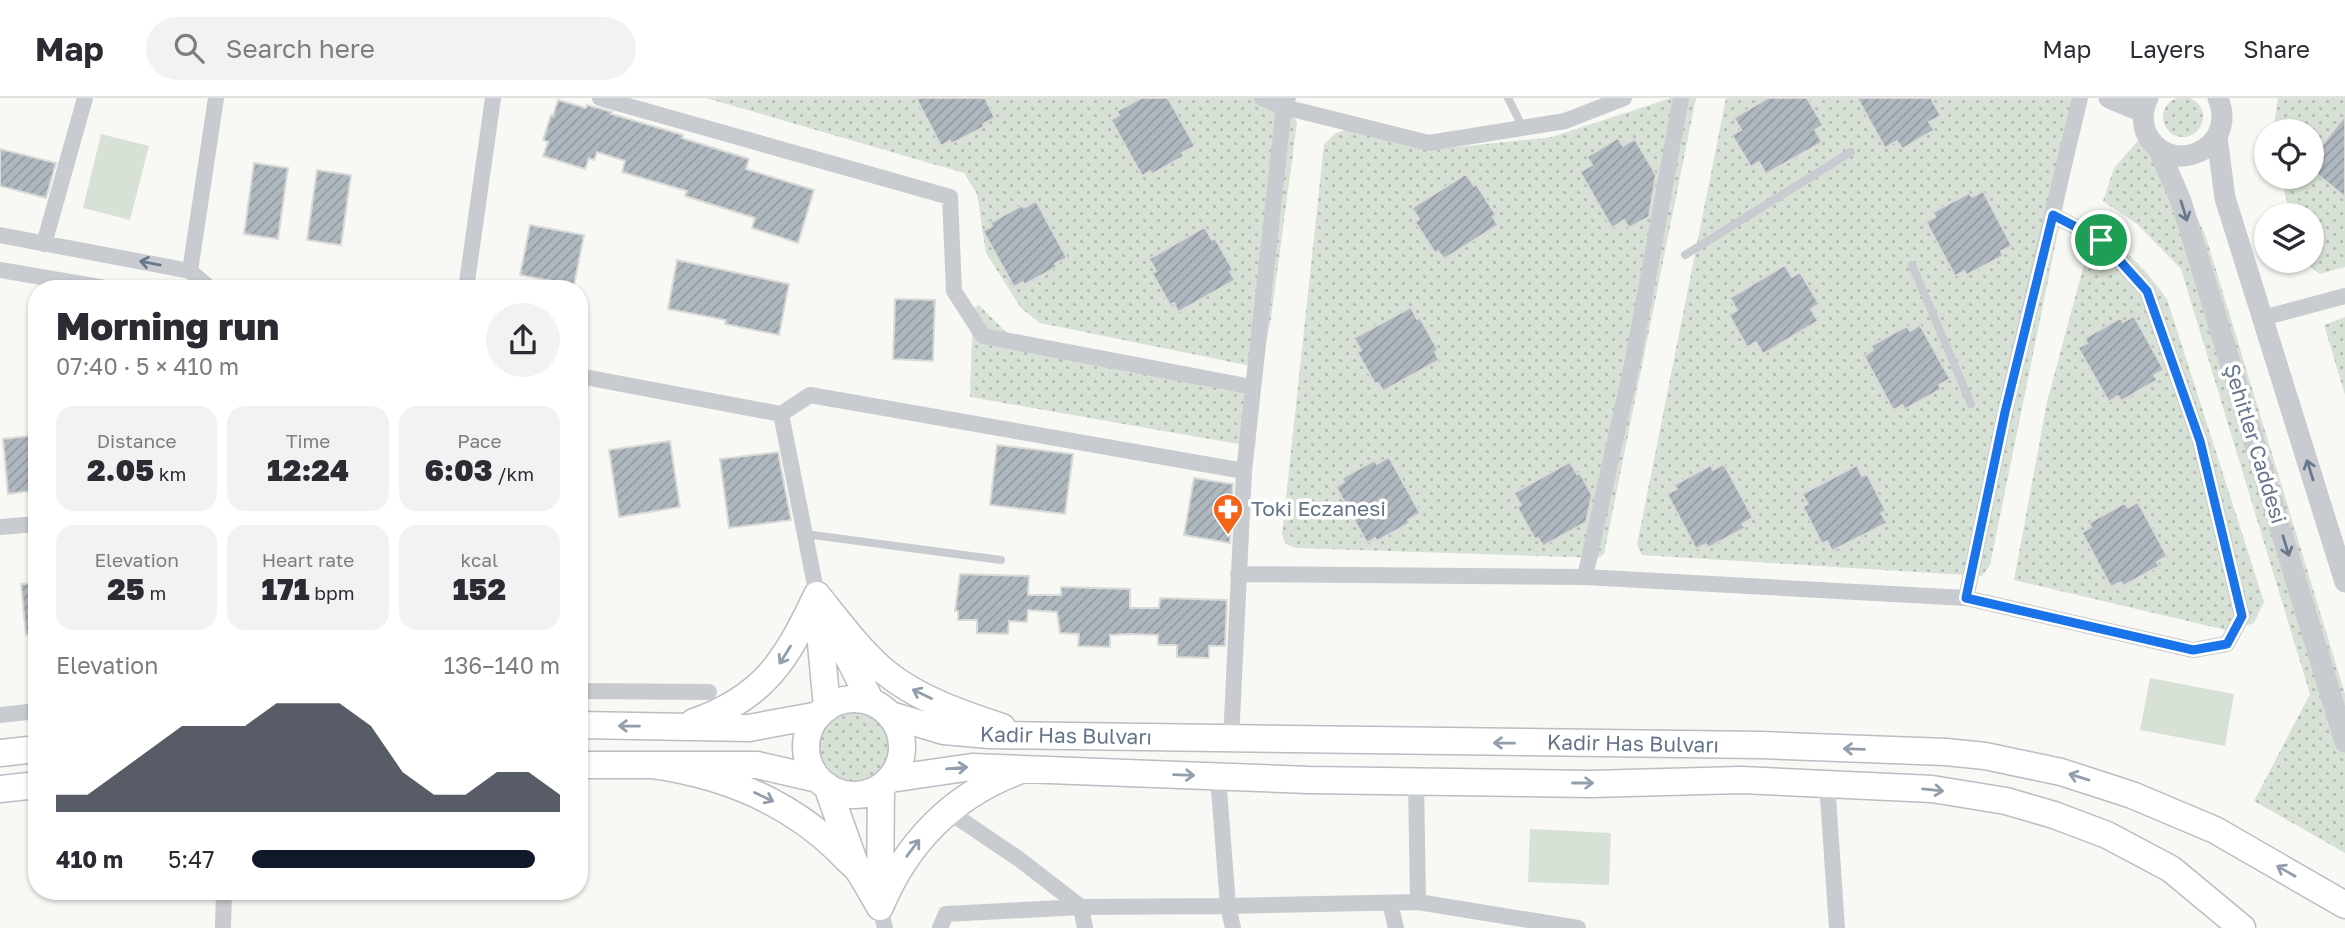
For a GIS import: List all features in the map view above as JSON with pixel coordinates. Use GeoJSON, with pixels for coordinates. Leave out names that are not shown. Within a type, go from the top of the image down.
{"type":"FeatureCollection","features":[{"type":"Feature","properties":{"kind":"highway"},"geometry":{"type":"LineString","coordinates":[[588,765],[757,765],[823,783],[837,792],[860,794],[885,783],[897,769],[902,747],[901,736],[881,709],[817,595]]}},
{"type":"Feature","properties":{"kind":"highway"},"geometry":{"type":"LineString","coordinates":[[817,595],[823,711],[812,724],[806,747],[812,769],[823,783],[857,870],[883,918]]}},
{"type":"Feature","properties":{"kind":"highway"},"geometry":{"type":"LineString","coordinates":[[675,727],[730,708],[765,681],[782,660],[817,595]]}},
{"type":"Feature","properties":{"kind":"highway"},"geometry":{"type":"LineString","coordinates":[[817,595],[868,656],[898,681],[958,711],[1031,736]]}},
{"type":"Feature","properties":{"kind":"highway"},"geometry":{"type":"LineString","coordinates":[[588,725],[749,728],[823,711],[849,699],[881,709]]}},
{"type":"Feature","properties":{"kind":"highway","name":"Kadir Has Bulvarı"},"geometry":{"type":"LineString","coordinates":[[881,709],[916,724],[955,732],[1031,736],[1761,746],[1946,752],[1985,756],[2061,772],[2144,800],[2215,830],[2345,905]]}},
{"type":"Feature","properties":{"kind":"highway"},"geometry":{"type":"LineString","coordinates":[[0,753],[28,750]]}},
{"type":"Feature","properties":{"kind":"highway"},"geometry":{"type":"LineString","coordinates":[[652,765],[704,774],[775,803],[813,827],[857,870]]}},
{"type":"Feature","properties":{"kind":"highway","name":"Kadir Has Bulvarı"},"geometry":{"type":"LineString","coordinates":[[885,783],[951,768],[1590,784],[1741,780],[1932,789],[2017,804],[2107,835],[2171,869],[2242,928]]}},
{"type":"Feature","properties":{"kind":"highway"},"geometry":{"type":"LineString","coordinates":[[883,918],[888,888],[909,853],[930,828],[948,811],[978,790],[1025,769]]}},
{"type":"Feature","properties":{"kind":"highway"},"geometry":{"type":"LineString","coordinates":[[883,918],[885,783]]}},
{"type":"Feature","properties":{"kind":"highway"},"geometry":{"type":"LineString","coordinates":[[0,789],[28,786]]}},
{"type":"Feature","properties":{"kind":"street"},"geometry":{"type":"LineString","coordinates":[[44,244],[85,98]]}},
{"type":"Feature","properties":{"kind":"street"},"geometry":{"type":"LineString","coordinates":[[190,271],[216,98]]}},
{"type":"Feature","properties":{"kind":"street"},"geometry":{"type":"LineString","coordinates":[[467,280],[493,98]]}},
{"type":"Feature","properties":{"kind":"street"},"geometry":{"type":"LineString","coordinates":[[600,98],[950,197],[954,291],[983,335],[1252,387]]}},
{"type":"Feature","properties":{"kind":"street"},"geometry":{"type":"LineString","coordinates":[[1262,98],[1286,102],[1429,144],[1565,121],[1624,98]]}},
{"type":"Feature","properties":{"kind":"street"},"geometry":{"type":"LineString","coordinates":[[1585,577],[1633,360],[1681,98]]}},
{"type":"Feature","properties":{"kind":"street"},"geometry":{"type":"LineString","coordinates":[[1966,598],[2005,412],[2080,98]]}},
{"type":"Feature","properties":{"kind":"street"},"geometry":{"type":"LineString","coordinates":[[2109,98],[2145,105]]}},
{"type":"Feature","properties":{"kind":"street"},"geometry":{"type":"LineString","coordinates":[[2222,101],[2223,117],[2217,137],[2225,198],[2345,582]]}},
{"type":"Feature","properties":{"kind":"street"},"geometry":{"type":"LineString","coordinates":[[1231,739],[1244,471],[1286,102]]}},
{"type":"Feature","properties":{"kind":"street","name":"Şehitler Caddesi"},"geometry":{"type":"LineString","coordinates":[[2145,105],[2144,125],[2149,138],[2158,148],[2181,201],[2345,742]]}},
{"type":"Feature","properties":{"kind":"street"},"geometry":{"type":"LineString","coordinates":[[2158,148],[2170,154],[2196,154],[2208,147],[2217,137]]}},
{"type":"Feature","properties":{"kind":"street"},"geometry":{"type":"LineString","coordinates":[[1238,575],[1585,577],[1966,598],[2193,650],[2227,644],[2242,616],[2200,441],[2147,291],[2101,240],[2053,215]]}},
{"type":"Feature","properties":{"kind":"street"},"geometry":{"type":"LineString","coordinates":[[0,235],[190,271],[200,280]]}},
{"type":"Feature","properties":{"kind":"street"},"geometry":{"type":"LineString","coordinates":[[0,270],[58,280]]}},
{"type":"Feature","properties":{"kind":"street"},"geometry":{"type":"LineString","coordinates":[[2263,318],[2345,296]]}},
{"type":"Feature","properties":{"kind":"street"},"geometry":{"type":"LineString","coordinates":[[588,378],[781,414],[810,395],[1244,471]]}},
{"type":"Feature","properties":{"kind":"street"},"geometry":{"type":"LineString","coordinates":[[781,414],[817,595]]}},
{"type":"Feature","properties":{"kind":"street"},"geometry":{"type":"LineString","coordinates":[[0,527],[28,525]]}},
{"type":"Feature","properties":{"kind":"street"},"geometry":{"type":"LineString","coordinates":[[588,691],[709,692]]}},
{"type":"Feature","properties":{"kind":"street"},"geometry":{"type":"LineString","coordinates":[[0,715],[28,712]]}},
{"type":"Feature","properties":{"kind":"street"},"geometry":{"type":"LineString","coordinates":[[1218,776],[1228,906],[1233,928]]}},
{"type":"Feature","properties":{"kind":"street"},"geometry":{"type":"LineString","coordinates":[[1416,781],[1418,902]]}},
{"type":"Feature","properties":{"kind":"street"},"geometry":{"type":"LineString","coordinates":[[1827,783],[1837,928]]}},
{"type":"Feature","properties":{"kind":"street"},"geometry":{"type":"LineString","coordinates":[[948,811],[1020,859],[1081,906],[1085,928]]}},
{"type":"Feature","properties":{"kind":"street"},"geometry":{"type":"LineString","coordinates":[[223,928],[224,900]]}},
{"type":"Feature","properties":{"kind":"street"},"geometry":{"type":"LineString","coordinates":[[940,928],[946,914],[1081,906],[1418,902],[1489,921],[1578,928]]}},
{"type":"Feature","properties":{"kind":"street"},"geometry":{"type":"LineString","coordinates":[[1390,903],[1396,928]]}},
{"type":"Feature","properties":{"kind":"lane"},"geometry":{"type":"LineString","coordinates":[[1508,98],[1523,128]]}},
{"type":"Feature","properties":{"kind":"lane"},"geometry":{"type":"LineString","coordinates":[[1685,255],[1851,152]]}},
{"type":"Feature","properties":{"kind":"lane"},"geometry":{"type":"LineString","coordinates":[[1912,265],[1971,404]]}},
{"type":"Feature","properties":{"kind":"lane"},"geometry":{"type":"LineString","coordinates":[[805,534],[1001,560]]}},
{"type":"Feature","properties":{"kind":"shaded area"},"geometry":{"type":"Polygon","coordinates":[[[2183,97],[2191,98],[2197,103],[2202,109],[2202,125],[2197,131],[2191,136],[2183,137],[2175,136],[2169,131],[2164,125],[2163,117],[2164,109],[2169,103],[2175,98],[2183,97]]]}},
{"type":"Feature","properties":{"kind":"shaded area"},"geometry":{"type":"Polygon","coordinates":[[[706,98],[1280,98],[1288,105],[1297,123],[1271,318],[1261,368],[1040,323],[1021,308],[986,253],[977,194],[964,173],[706,98]]]}},
{"type":"Feature","properties":{"kind":"shaded area"},"geometry":{"type":"Polygon","coordinates":[[[1671,98],[1696,98],[1604,554],[1598,558],[1296,548],[1286,544],[1282,535],[1324,144],[1336,133],[1348,129],[1429,150],[1552,137],[1671,98]]]}},
{"type":"Feature","properties":{"kind":"shaded area"},"geometry":{"type":"Polygon","coordinates":[[[1726,98],[2076,98],[2083,109],[1990,565],[1982,576],[1642,555],[1637,545],[1726,98]]]}},
{"type":"Feature","properties":{"kind":"shaded area"},"geometry":{"type":"Polygon","coordinates":[[[2278,98],[2345,98],[2345,267],[2324,273],[2324,203],[2287,203],[2284,189],[2324,189],[2324,119],[2275,119],[2278,98]]]}},
{"type":"Feature","properties":{"kind":"shaded area"},"geometry":{"type":"Polygon","coordinates":[[[101,134],[149,146],[130,220],[83,208],[101,134]]]}},
{"type":"Feature","properties":{"kind":"shaded area"},"geometry":{"type":"Polygon","coordinates":[[[2142,136],[2189,200],[2206,237],[2345,694],[2345,853],[2254,801],[2310,694],[2181,269],[2137,224],[2103,201],[2114,168],[2142,136]]]}},
{"type":"Feature","properties":{"kind":"shaded area"},"geometry":{"type":"Polygon","coordinates":[[[2094,227],[2134,260],[2167,299],[2264,602],[2254,623],[2230,631],[2014,580],[2047,402],[2094,227]]]}},
{"type":"Feature","properties":{"kind":"shaded area"},"geometry":{"type":"Polygon","coordinates":[[[979,305],[1017,343],[1036,350],[1259,397],[1255,447],[970,397],[973,308],[979,305]]]}},
{"type":"Feature","properties":{"kind":"shaded area"},"geometry":{"type":"Polygon","coordinates":[[[2345,317],[2345,395],[2324,325],[2345,317]]]}},
{"type":"Feature","properties":{"kind":"shaded area"},"geometry":{"type":"Polygon","coordinates":[[[2150,678],[2234,694],[2225,746],[2140,730],[2150,678]]]}},
{"type":"Feature","properties":{"kind":"shaded area"},"geometry":{"type":"Polygon","coordinates":[[[854,709],[869,712],[881,720],[889,732],[892,747],[889,762],[881,774],[869,782],[854,785],[839,782],[827,774],[819,762],[816,747],[819,732],[827,720],[839,712],[854,709]]]}},
{"type":"Feature","properties":{"kind":"shaded area"},"geometry":{"type":"Polygon","coordinates":[[[1530,829],[1611,833],[1609,885],[1528,882],[1530,829]]]}},
{"type":"Feature","properties":{"kind":"building"},"geometry":{"type":"Polygon","coordinates":[[[916,98],[985,98],[995,118],[983,124],[984,127],[951,144],[950,141],[941,146],[916,98]]]}},
{"type":"Feature","properties":{"kind":"building"},"geometry":{"type":"Polygon","coordinates":[[[1141,98],[1168,98],[1195,146],[1182,153],[1184,156],[1152,174],[1150,171],[1142,176],[1111,120],[1119,115],[1117,111],[1141,98]]]}},
{"type":"Feature","properties":{"kind":"building"},"geometry":{"type":"Polygon","coordinates":[[[1768,98],[1807,98],[1823,125],[1815,130],[1822,142],[1766,174],[1759,162],[1751,167],[1732,135],[1741,130],[1734,118],[1768,98]]]}},
{"type":"Feature","properties":{"kind":"building"},"geometry":{"type":"Polygon","coordinates":[[[1857,98],[1931,98],[1941,116],[1929,122],[1934,130],[1902,149],[1897,141],[1885,148],[1857,98]]]}},
{"type":"Feature","properties":{"kind":"building"},"geometry":{"type":"Polygon","coordinates":[[[558,100],[612,112],[611,114],[683,135],[682,138],[749,159],[746,169],[814,190],[798,243],[752,228],[755,218],[685,196],[687,191],[622,172],[625,161],[597,152],[594,160],[589,158],[585,169],[543,156],[548,142],[543,140],[558,100]]]}},
{"type":"Feature","properties":{"kind":"building"},"geometry":{"type":"Polygon","coordinates":[[[2345,116],[2345,197],[2324,180],[2324,142],[2345,116]]]}},
{"type":"Feature","properties":{"kind":"building"},"geometry":{"type":"Polygon","coordinates":[[[1618,138],[1623,146],[1635,139],[1656,175],[1649,217],[1629,228],[1624,220],[1612,228],[1580,172],[1592,165],[1587,157],[1618,138]]]}},
{"type":"Feature","properties":{"kind":"building"},"geometry":{"type":"Polygon","coordinates":[[[0,149],[56,163],[46,198],[0,186],[0,149]]]}},
{"type":"Feature","properties":{"kind":"building"},"geometry":{"type":"Polygon","coordinates":[[[254,163],[288,168],[278,239],[244,234],[254,163]]]}},
{"type":"Feature","properties":{"kind":"building"},"geometry":{"type":"Polygon","coordinates":[[[317,170],[351,175],[341,245],[307,240],[317,170]]]}},
{"type":"Feature","properties":{"kind":"building"},"geometry":{"type":"Polygon","coordinates":[[[1466,174],[1474,186],[1476,184],[1496,215],[1493,217],[1498,225],[1444,259],[1438,251],[1435,253],[1415,222],[1419,219],[1412,208],[1466,174]]]}},
{"type":"Feature","properties":{"kind":"building"},"geometry":{"type":"Polygon","coordinates":[[[1983,191],[2012,246],[2001,251],[2003,256],[1967,275],[1964,271],[1955,276],[1926,222],[1935,217],[1933,212],[1969,193],[1972,197],[1983,191]]]}},
{"type":"Feature","properties":{"kind":"building"},"geometry":{"type":"Polygon","coordinates":[[[1036,201],[1067,258],[1055,264],[1057,267],[1024,285],[1023,282],[1014,287],[983,231],[992,226],[990,223],[1022,205],[1024,208],[1036,201]]]}},
{"type":"Feature","properties":{"kind":"building"},"geometry":{"type":"Polygon","coordinates":[[[530,225],[584,235],[575,280],[547,280],[520,275],[530,225]]]}},
{"type":"Feature","properties":{"kind":"building"},"geometry":{"type":"Polygon","coordinates":[[[1205,227],[1212,240],[1215,238],[1233,270],[1230,272],[1235,280],[1178,312],[1174,303],[1170,305],[1152,273],[1156,271],[1149,259],[1205,227]]]}},
{"type":"Feature","properties":{"kind":"building"},"geometry":{"type":"Polygon","coordinates":[[[677,260],[789,284],[779,335],[725,324],[726,320],[668,309],[677,260]]]}},
{"type":"Feature","properties":{"kind":"building"},"geometry":{"type":"Polygon","coordinates":[[[1785,265],[1792,277],[1800,272],[1819,304],[1811,309],[1818,321],[1763,354],[1756,342],[1747,347],[1729,315],[1737,310],[1730,298],[1785,265]]]}},
{"type":"Feature","properties":{"kind":"building"},"geometry":{"type":"Polygon","coordinates":[[[895,299],[935,300],[933,361],[893,359],[895,299]]]}},
{"type":"Feature","properties":{"kind":"building"},"geometry":{"type":"Polygon","coordinates":[[[1411,307],[1438,350],[1435,352],[1439,360],[1383,391],[1378,383],[1375,384],[1357,352],[1361,350],[1354,338],[1411,307]]]}},
{"type":"Feature","properties":{"kind":"building"},"geometry":{"type":"Polygon","coordinates":[[[2134,316],[2164,370],[2154,375],[2157,380],[2121,401],[2118,396],[2109,402],[2078,348],[2087,343],[2085,338],[2121,318],[2123,322],[2134,316]]]}},
{"type":"Feature","properties":{"kind":"building"},"geometry":{"type":"Polygon","coordinates":[[[1920,325],[1950,379],[1939,385],[1941,389],[1905,409],[1902,405],[1893,410],[1864,356],[1873,350],[1871,346],[1907,326],[1910,331],[1920,325]]]}},
{"type":"Feature","properties":{"kind":"building"},"geometry":{"type":"Polygon","coordinates":[[[28,436],[28,491],[8,494],[3,439],[28,436]]]}},
{"type":"Feature","properties":{"kind":"building"},"geometry":{"type":"Polygon","coordinates":[[[670,441],[680,507],[619,517],[609,450],[670,441]]]}},
{"type":"Feature","properties":{"kind":"building"},"geometry":{"type":"Polygon","coordinates":[[[997,445],[1073,454],[1065,514],[990,505],[997,445]]]}},
{"type":"Feature","properties":{"kind":"building"},"geometry":{"type":"Polygon","coordinates":[[[778,452],[791,520],[729,528],[720,459],[778,452]]]}},
{"type":"Feature","properties":{"kind":"building"},"geometry":{"type":"Polygon","coordinates":[[[1389,457],[1420,513],[1408,520],[1409,523],[1377,541],[1375,538],[1367,543],[1336,487],[1344,482],[1342,478],[1375,460],[1377,464],[1389,457]]]}},
{"type":"Feature","properties":{"kind":"building"},"geometry":{"type":"Polygon","coordinates":[[[1570,462],[1577,474],[1580,473],[1592,495],[1586,522],[1543,546],[1538,538],[1535,539],[1517,507],[1521,505],[1514,493],[1570,462]]]}},
{"type":"Feature","properties":{"kind":"building"},"geometry":{"type":"Polygon","coordinates":[[[1724,464],[1753,518],[1742,524],[1745,528],[1708,548],[1706,544],[1696,549],[1667,494],[1677,489],[1674,485],[1711,465],[1713,470],[1724,464]]]}},
{"type":"Feature","properties":{"kind":"building"},"geometry":{"type":"Polygon","coordinates":[[[1857,465],[1862,476],[1867,474],[1886,511],[1881,513],[1887,523],[1832,551],[1827,541],[1822,544],[1803,507],[1808,504],[1802,494],[1857,465]]]}},
{"type":"Feature","properties":{"kind":"building"},"geometry":{"type":"Polygon","coordinates":[[[1194,478],[1233,484],[1230,543],[1184,535],[1194,478]]]}},
{"type":"Feature","properties":{"kind":"building"},"geometry":{"type":"Polygon","coordinates":[[[2138,502],[2167,556],[2157,562],[2159,566],[2123,586],[2121,582],[2111,587],[2082,533],[2091,527],[2089,523],[2125,503],[2128,508],[2138,502]]]}},
{"type":"Feature","properties":{"kind":"building"},"geometry":{"type":"Polygon","coordinates":[[[960,574],[1029,576],[1028,595],[1061,595],[1061,587],[1130,589],[1130,608],[1159,608],[1160,598],[1227,600],[1225,646],[1209,646],[1209,658],[1177,657],[1177,645],[1158,645],[1158,635],[1129,634],[1110,635],[1110,647],[1078,646],[1079,634],[1060,633],[1057,612],[1028,610],[1027,622],[1009,621],[1008,634],[977,633],[977,620],[958,620],[958,611],[955,611],[960,574]]]}},
{"type":"Feature","properties":{"kind":"building"},"geometry":{"type":"Polygon","coordinates":[[[21,584],[28,584],[28,635],[26,635],[21,584]]]}},
{"type":"Feature","properties":{"kind":"place","name":"Toki Eczanesi"},"geometry":{"type":"Point","coordinates":[1228,536]}},
{"type":"Feature","properties":{"kind":"route"},"geometry":{"type":"LineString","coordinates":[[2053,215],[2101,240],[2147,291],[2200,441],[2242,616],[2227,644],[2193,650],[1966,598],[2005,412],[2053,215]]}}]}
